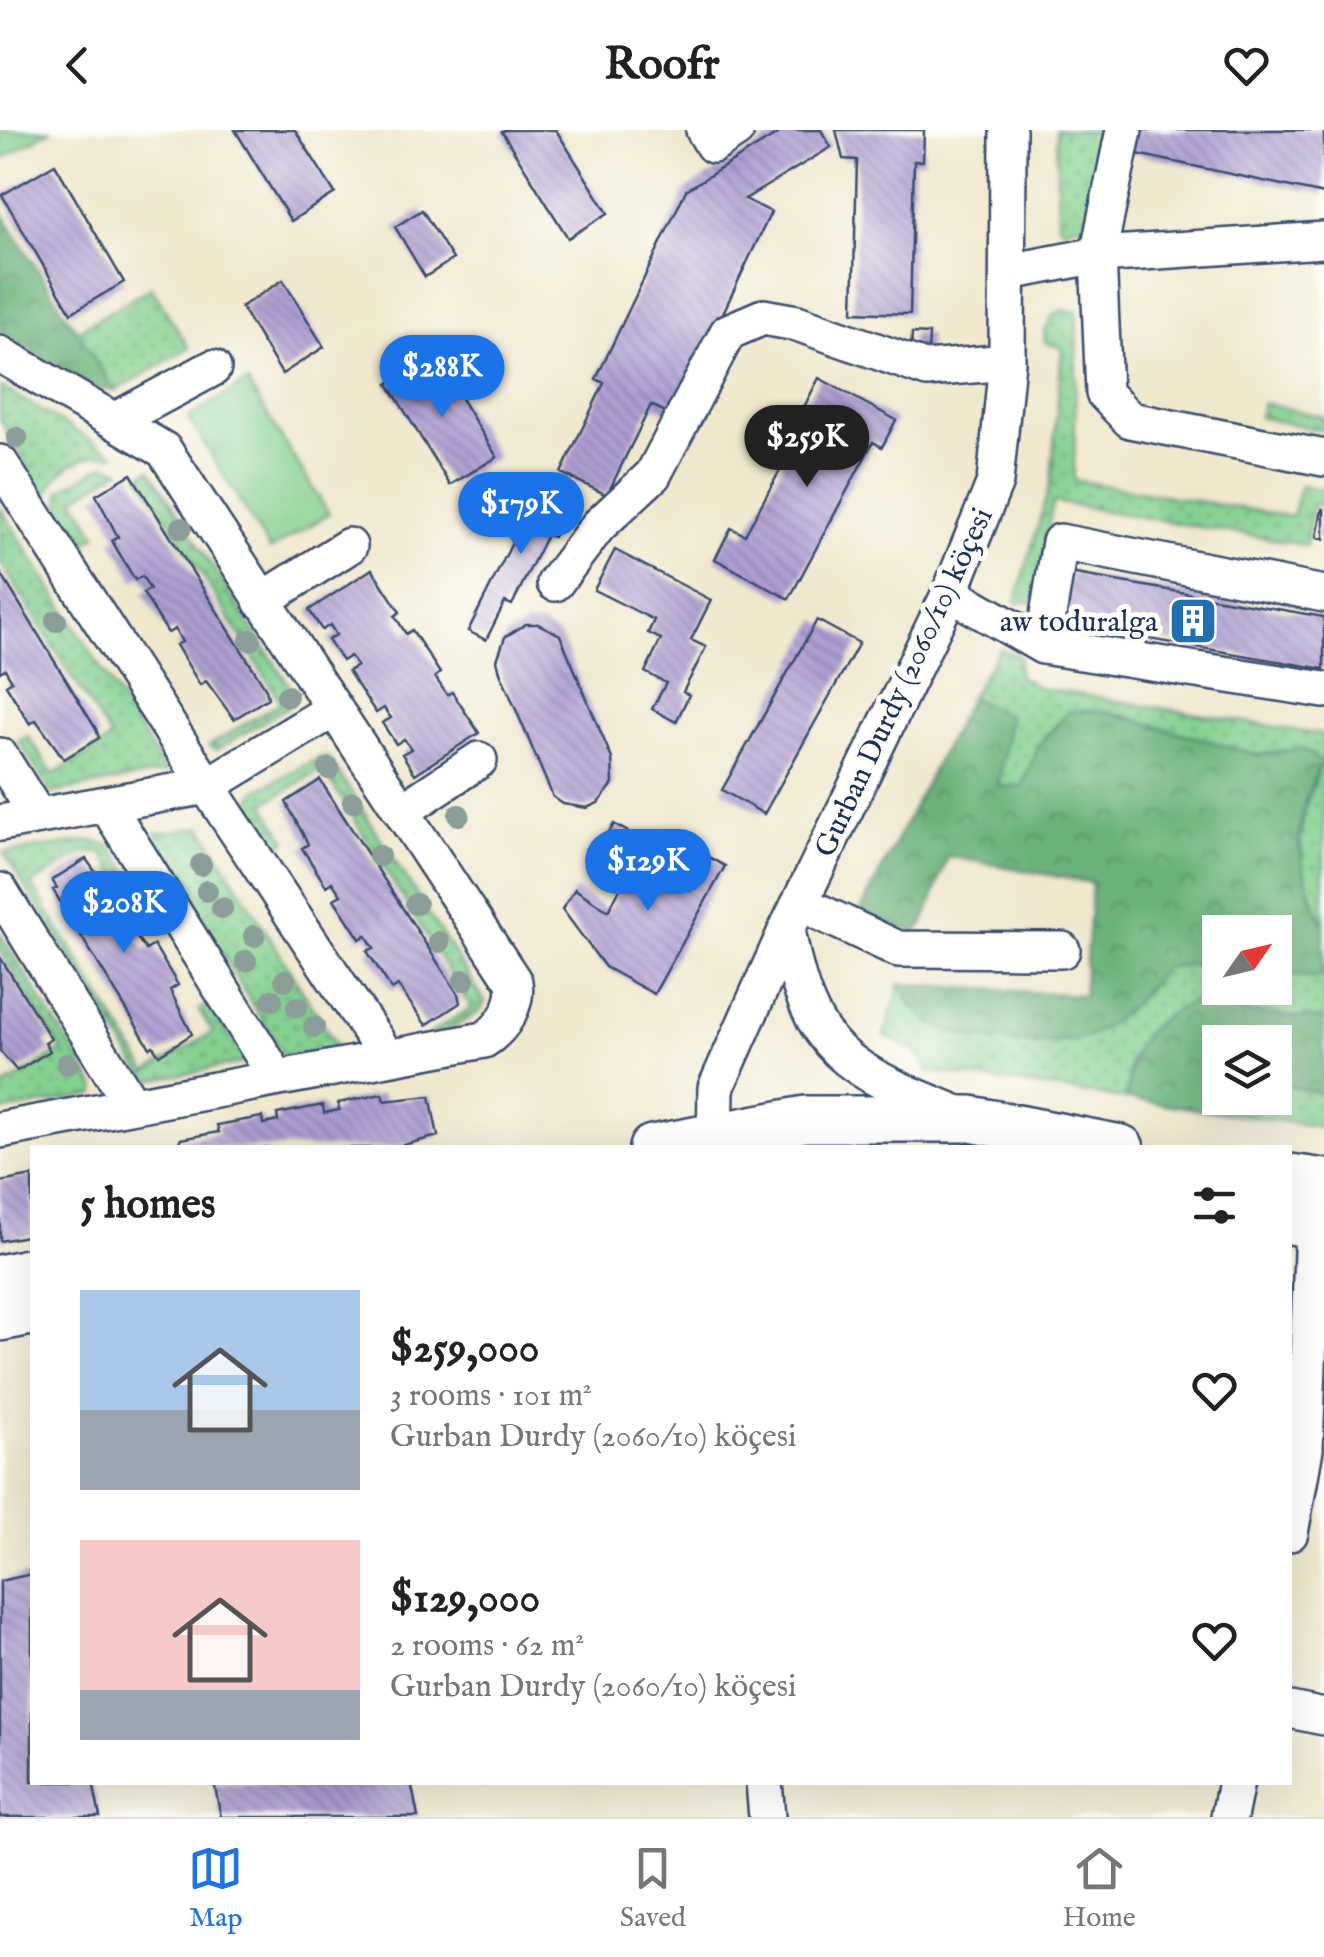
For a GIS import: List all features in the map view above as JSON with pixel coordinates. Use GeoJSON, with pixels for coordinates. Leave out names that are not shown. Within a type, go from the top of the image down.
{"type":"FeatureCollection","features":[{"type":"Feature","properties":{"kind":"main road"},"geometry":{"type":"LineString","coordinates":[[679,1145],[715,1141],[805,1118],[971,1119],[1105,1145]]}},
{"type":"Feature","properties":{"kind":"main road"},"geometry":{"type":"LineString","coordinates":[[1292,1180],[1313,1213]]}},
{"type":"Feature","properties":{"kind":"main road"},"geometry":{"type":"LineString","coordinates":[[0,1278],[30,1272]]}},
{"type":"Feature","properties":{"kind":"main road"},"geometry":{"type":"LineString","coordinates":[[0,1318],[30,1312]]}},
{"type":"Feature","properties":{"kind":"street"},"geometry":{"type":"LineString","coordinates":[[704,130],[713,145],[736,130]]}},
{"type":"Feature","properties":{"kind":"street","name":"Gurban Durdy (2060/10) köçesi"},"geometry":{"type":"LineString","coordinates":[[715,1141],[716,1088],[950,592],[995,482],[1007,362],[1008,130]]}},
{"type":"Feature","properties":{"kind":"street"},"geometry":{"type":"LineString","coordinates":[[1124,130],[1098,256],[1104,393],[1130,420],[1324,458]]}},
{"type":"Feature","properties":{"kind":"street"},"geometry":{"type":"LineString","coordinates":[[1009,272],[1098,256],[1324,240]]}},
{"type":"Feature","properties":{"kind":"street"},"geometry":{"type":"LineString","coordinates":[[554,584],[598,526],[653,474],[728,332],[763,317],[797,323],[927,370],[1007,362]]}},
{"type":"Feature","properties":{"kind":"street"},"geometry":{"type":"LineString","coordinates":[[0,354],[164,450],[514,982],[516,996],[498,1032],[484,1040],[0,1130]]}},
{"type":"Feature","properties":{"kind":"street"},"geometry":{"type":"LineString","coordinates":[[116,420],[213,368]]}},
{"type":"Feature","properties":{"kind":"street"},"geometry":{"type":"LineString","coordinates":[[0,463],[387,1057]]}},
{"type":"Feature","properties":{"kind":"street"},"geometry":{"type":"LineString","coordinates":[[1043,646],[1060,542],[1324,594]]}},
{"type":"Feature","properties":{"kind":"street"},"geometry":{"type":"LineString","coordinates":[[261,601],[349,546]]}},
{"type":"Feature","properties":{"kind":"street"},"geometry":{"type":"LineString","coordinates":[[950,592],[1043,646],[1324,690]]}},
{"type":"Feature","properties":{"kind":"street"},"geometry":{"type":"LineString","coordinates":[[0,823],[207,786],[334,709]]}},
{"type":"Feature","properties":{"kind":"street"},"geometry":{"type":"LineString","coordinates":[[0,756],[38,816]]}},
{"type":"Feature","properties":{"kind":"street"},"geometry":{"type":"LineString","coordinates":[[402,811],[479,760]]}},
{"type":"Feature","properties":{"kind":"street"},"geometry":{"type":"LineString","coordinates":[[106,804],[277,1078]]}},
{"type":"Feature","properties":{"kind":"street"},"geometry":{"type":"LineString","coordinates":[[0,891],[132,1105]]}},
{"type":"Feature","properties":{"kind":"street"},"geometry":{"type":"LineString","coordinates":[[971,1119],[854,1069],[818,1027],[795,979],[794,916],[898,949],[1062,950]]}},
{"type":"Feature","properties":{"kind":"street"},"geometry":{"type":"LineString","coordinates":[[1292,1522],[1306,1449],[1313,1213]]}},
{"type":"Feature","properties":{"kind":"street"},"geometry":{"type":"LineString","coordinates":[[1292,1710],[1324,1717]]}},
{"type":"Feature","properties":{"kind":"street"},"geometry":{"type":"LineString","coordinates":[[764,1785],[767,1817]]}},
{"type":"Feature","properties":{"kind":"street"},"geometry":{"type":"LineString","coordinates":[[1229,1817],[1235,1785]]}},
{"type":"Feature","properties":{"kind":"green space"},"geometry":{"type":"Polygon","coordinates":[[[0,130],[50,130],[0,161],[0,130]]]}},
{"type":"Feature","properties":{"kind":"green space"},"geometry":{"type":"Polygon","coordinates":[[[1056,130],[1116,130],[1097,221],[1063,229],[1058,223],[1056,130]]]}},
{"type":"Feature","properties":{"kind":"green space"},"geometry":{"type":"Polygon","coordinates":[[[0,210],[115,391],[88,387],[0,331],[0,210]]]}},
{"type":"Feature","properties":{"kind":"green space"},"geometry":{"type":"Polygon","coordinates":[[[151,287],[189,348],[115,391],[77,331],[151,287]]]}},
{"type":"Feature","properties":{"kind":"green space"},"geometry":{"type":"Polygon","coordinates":[[[1077,311],[1074,480],[1292,517],[1300,486],[1324,489],[1324,505],[1313,504],[1306,545],[1053,502],[1034,603],[1016,602],[1051,481],[1062,348],[1045,342],[1044,332],[1054,314],[1077,311]]]}},
{"type":"Feature","properties":{"kind":"green space"},"geometry":{"type":"Polygon","coordinates":[[[247,382],[329,514],[270,550],[188,418],[247,382]]]}},
{"type":"Feature","properties":{"kind":"green space"},"geometry":{"type":"Polygon","coordinates":[[[0,386],[116,455],[93,456],[73,464],[56,479],[46,499],[0,419],[0,386]]]}},
{"type":"Feature","properties":{"kind":"green space"},"geometry":{"type":"Polygon","coordinates":[[[1263,403],[1324,417],[1324,431],[1259,417],[1263,403]]]}},
{"type":"Feature","properties":{"kind":"green space"},"geometry":{"type":"Polygon","coordinates":[[[104,465],[120,470],[75,499],[97,535],[83,544],[61,508],[60,491],[104,465]]]}},
{"type":"Feature","properties":{"kind":"green space"},"geometry":{"type":"Polygon","coordinates":[[[150,469],[295,695],[291,705],[216,750],[209,746],[281,702],[140,475],[150,469]]]}},
{"type":"Feature","properties":{"kind":"green space"},"geometry":{"type":"Polygon","coordinates":[[[0,507],[166,772],[51,793],[19,741],[28,736],[53,775],[111,739],[0,561],[0,507]]]}},
{"type":"Feature","properties":{"kind":"green space"},"geometry":{"type":"Polygon","coordinates":[[[1000,648],[1019,656],[1018,675],[1039,688],[1324,735],[1324,925],[1307,881],[1301,844],[1306,807],[1321,763],[1303,748],[1258,755],[1158,728],[1040,743],[1022,786],[997,787],[970,697],[1000,648]]]}},
{"type":"Feature","properties":{"kind":"green space"},"geometry":{"type":"Polygon","coordinates":[[[970,697],[1009,716],[998,787],[1022,786],[1040,743],[1069,711],[1104,711],[1258,755],[1303,748],[1321,762],[1305,802],[1298,841],[1310,894],[1324,925],[1324,973],[1314,978],[1292,974],[1292,915],[1202,915],[1202,964],[1165,967],[1113,1021],[1092,1035],[1061,1042],[994,1040],[941,1028],[912,1003],[900,984],[1083,995],[1092,883],[948,856],[924,923],[916,933],[860,912],[970,697]]]}},
{"type":"Feature","properties":{"kind":"green space"},"geometry":{"type":"Polygon","coordinates":[[[321,757],[329,758],[485,1002],[480,1011],[433,1041],[430,1034],[471,1008],[323,769],[264,804],[287,841],[273,850],[247,805],[257,790],[321,757]]]}},
{"type":"Feature","properties":{"kind":"green space"},"geometry":{"type":"Polygon","coordinates":[[[202,827],[337,1047],[285,1058],[160,850],[157,833],[202,827]]]}},
{"type":"Feature","properties":{"kind":"green space"},"geometry":{"type":"Polygon","coordinates":[[[90,841],[112,846],[128,871],[118,877],[103,853],[84,852],[32,885],[147,1072],[213,1032],[199,1010],[209,1003],[247,1062],[146,1081],[4,853],[90,841]]]}},
{"type":"Feature","properties":{"kind":"green space"},"geometry":{"type":"Polygon","coordinates":[[[0,933],[97,1089],[94,1095],[0,1112],[0,1089],[62,1050],[0,951],[0,933]]]}},
{"type":"Feature","properties":{"kind":"green space"},"geometry":{"type":"Polygon","coordinates":[[[1202,964],[1202,998],[1130,1057],[1127,1099],[929,1071],[915,1051],[884,1036],[900,984],[912,1006],[940,1028],[1020,1043],[1136,1001],[1165,967],[1202,964]]]}},
{"type":"Feature","properties":{"kind":"green space"},"geometry":{"type":"Polygon","coordinates":[[[1324,973],[1324,1019],[1249,1013],[1228,1005],[1292,1005],[1292,974],[1314,977],[1324,973]]]}},
{"type":"Feature","properties":{"kind":"green space"},"geometry":{"type":"Polygon","coordinates":[[[1202,998],[1202,1005],[1324,1019],[1324,1094],[1292,1087],[1292,1025],[1202,1025],[1202,1110],[1127,1099],[1139,1045],[1146,1033],[1169,1014],[1202,998]]]}},
{"type":"Feature","properties":{"kind":"green space"},"geometry":{"type":"Polygon","coordinates":[[[1292,1087],[1324,1094],[1324,1127],[1252,1117],[1292,1115],[1292,1087]]]}},
{"type":"Feature","properties":{"kind":"building"},"geometry":{"type":"Polygon","coordinates":[[[235,130],[295,130],[335,193],[291,221],[235,130]]]}},
{"type":"Feature","properties":{"kind":"building"},"geometry":{"type":"Polygon","coordinates":[[[556,130],[608,213],[568,238],[502,132],[556,130]]]}},
{"type":"Feature","properties":{"kind":"building"},"geometry":{"type":"Polygon","coordinates":[[[784,130],[821,130],[831,147],[745,199],[771,212],[674,416],[651,405],[607,495],[561,473],[604,383],[596,379],[686,190],[784,130]]]}},
{"type":"Feature","properties":{"kind":"building"},"geometry":{"type":"Polygon","coordinates":[[[836,130],[924,130],[923,161],[914,161],[910,314],[853,312],[857,160],[843,159],[836,130]]]}},
{"type":"Feature","properties":{"kind":"building"},"geometry":{"type":"Polygon","coordinates":[[[1132,130],[1324,130],[1324,194],[1128,152],[1132,130]]]}},
{"type":"Feature","properties":{"kind":"building"},"geometry":{"type":"Polygon","coordinates":[[[55,164],[124,282],[71,313],[2,195],[55,164]]]}},
{"type":"Feature","properties":{"kind":"building"},"geometry":{"type":"Polygon","coordinates":[[[422,210],[453,259],[425,277],[395,227],[422,210]]]}},
{"type":"Feature","properties":{"kind":"building"},"geometry":{"type":"Polygon","coordinates":[[[283,280],[324,347],[282,374],[241,307],[283,280]]]}},
{"type":"Feature","properties":{"kind":"building"},"geometry":{"type":"Polygon","coordinates":[[[912,333],[929,334],[928,356],[911,355],[912,333]]]}},
{"type":"Feature","properties":{"kind":"building"},"geometry":{"type":"Polygon","coordinates":[[[435,356],[497,457],[450,485],[388,384],[435,356]]]}},
{"type":"Feature","properties":{"kind":"building"},"geometry":{"type":"Polygon","coordinates":[[[819,378],[896,420],[882,447],[873,442],[789,599],[715,559],[731,528],[745,535],[813,409],[805,405],[819,378]]]}},
{"type":"Feature","properties":{"kind":"building"},"geometry":{"type":"Polygon","coordinates":[[[131,474],[266,689],[268,698],[234,719],[206,681],[200,685],[176,645],[182,642],[175,629],[168,633],[143,593],[150,589],[142,576],[135,580],[112,541],[118,537],[96,495],[131,474]]]}},
{"type":"Feature","properties":{"kind":"building"},"geometry":{"type":"Polygon","coordinates":[[[541,485],[571,500],[553,537],[547,535],[512,605],[505,602],[486,640],[468,631],[541,485]]]}},
{"type":"Feature","properties":{"kind":"building"},"geometry":{"type":"Polygon","coordinates":[[[1324,509],[1324,539],[1317,537],[1324,509]]]}},
{"type":"Feature","properties":{"kind":"building"},"geometry":{"type":"Polygon","coordinates":[[[615,550],[711,600],[691,640],[706,647],[683,692],[689,695],[676,722],[652,709],[666,683],[645,672],[661,639],[648,633],[654,620],[594,590],[615,550]]]}},
{"type":"Feature","properties":{"kind":"building"},"geometry":{"type":"Polygon","coordinates":[[[372,569],[400,612],[395,616],[406,634],[412,630],[440,673],[435,677],[447,695],[452,692],[479,733],[415,774],[402,754],[411,749],[404,739],[396,744],[382,723],[391,718],[384,708],[376,713],[348,671],[357,666],[350,656],[342,661],[328,640],[336,635],[330,625],[322,630],[309,610],[372,569]]]}},
{"type":"Feature","properties":{"kind":"building"},"geometry":{"type":"Polygon","coordinates":[[[0,572],[96,729],[99,738],[64,759],[36,720],[30,724],[6,685],[12,681],[5,669],[0,672],[0,572]]]}},
{"type":"Feature","properties":{"kind":"building","name":"aw toduralga"},"geometry":{"type":"Polygon","coordinates":[[[1070,573],[1324,617],[1324,669],[1062,624],[1070,573]]]}},
{"type":"Feature","properties":{"kind":"building"},"geometry":{"type":"Polygon","coordinates":[[[817,620],[859,643],[764,814],[722,790],[817,620]]]}},
{"type":"Feature","properties":{"kind":"building"},"geometry":{"type":"Polygon","coordinates":[[[526,624],[538,624],[560,635],[612,759],[613,784],[598,803],[587,808],[563,804],[553,797],[500,672],[497,660],[505,637],[526,624]]]}},
{"type":"Feature","properties":{"kind":"building"},"geometry":{"type":"Polygon","coordinates":[[[320,780],[458,994],[460,1003],[426,1025],[398,986],[392,990],[367,951],[374,948],[366,935],[360,939],[334,899],[341,895],[332,882],[326,886],[302,848],[308,844],[286,802],[320,780]]]}},
{"type":"Feature","properties":{"kind":"building"},"geometry":{"type":"Polygon","coordinates":[[[614,824],[630,833],[620,851],[603,842],[614,824]]]}},
{"type":"Feature","properties":{"kind":"building"},"geometry":{"type":"Polygon","coordinates":[[[675,839],[725,866],[654,994],[605,967],[562,909],[575,889],[608,911],[631,868],[638,871],[651,848],[665,856],[675,839]]]}},
{"type":"Feature","properties":{"kind":"building"},"geometry":{"type":"Polygon","coordinates":[[[86,859],[115,899],[123,894],[147,934],[138,939],[146,950],[154,945],[178,985],[170,990],[192,1034],[159,1055],[153,1046],[150,1048],[53,890],[57,888],[52,880],[86,859]]]}},
{"type":"Feature","properties":{"kind":"building"},"geometry":{"type":"Polygon","coordinates":[[[0,957],[51,1039],[45,1043],[50,1051],[17,1071],[0,1051],[0,957]]]}},
{"type":"Feature","properties":{"kind":"building"},"geometry":{"type":"Polygon","coordinates":[[[382,1094],[384,1101],[430,1096],[438,1136],[404,1145],[176,1145],[181,1139],[219,1132],[217,1125],[262,1117],[263,1124],[278,1121],[277,1114],[323,1105],[324,1113],[339,1110],[338,1103],[382,1094]]]}},
{"type":"Feature","properties":{"kind":"building"},"geometry":{"type":"Polygon","coordinates":[[[30,1176],[30,1235],[0,1241],[0,1182],[30,1176]]]}},
{"type":"Feature","properties":{"kind":"building"},"geometry":{"type":"Polygon","coordinates":[[[30,1574],[30,1785],[94,1785],[100,1817],[0,1817],[0,1581],[30,1574]]]}},
{"type":"Feature","properties":{"kind":"building"},"geometry":{"type":"Polygon","coordinates":[[[215,1785],[412,1785],[418,1817],[221,1817],[215,1785]]]}},
{"type":"Feature","properties":{"kind":"place","name":"aw toduralga"},"geometry":{"type":"Point","coordinates":[1193,621]}}]}
